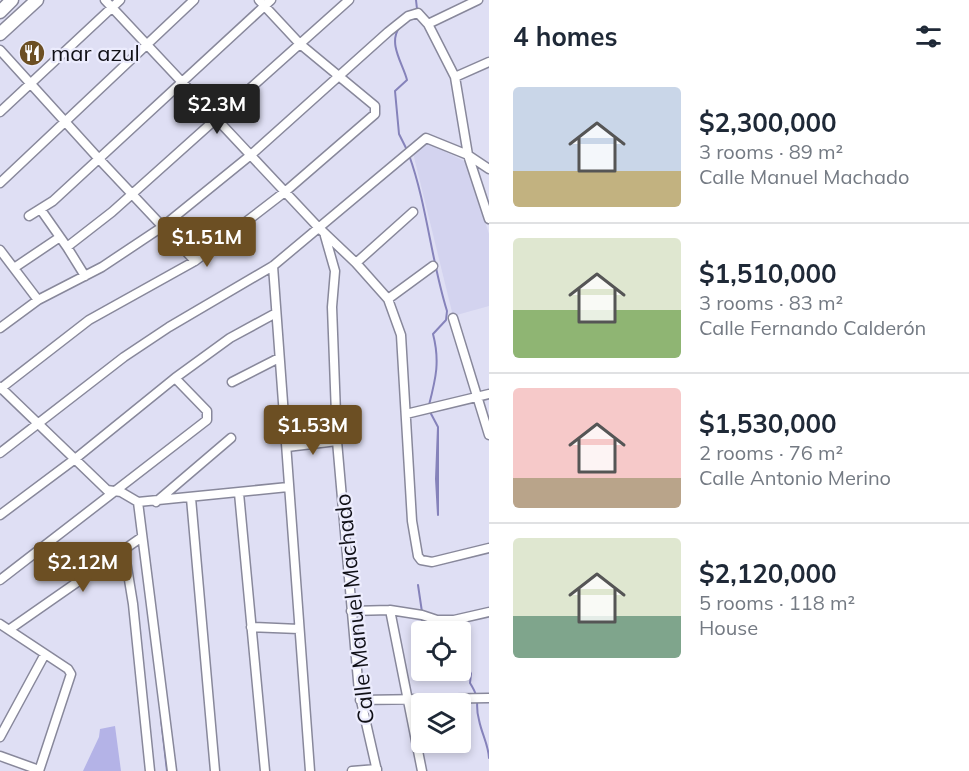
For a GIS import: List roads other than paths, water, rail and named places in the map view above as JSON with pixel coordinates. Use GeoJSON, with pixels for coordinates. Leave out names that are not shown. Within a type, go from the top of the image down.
{"type":"FeatureCollection","features":[{"type":"Feature","properties":{"kind":"main road"},"geometry":{"type":"LineString","coordinates":[[0,12],[12,0]]}},
{"type":"Feature","properties":{"kind":"main road"},"geometry":{"type":"LineString","coordinates":[[0,34],[37,0]]}},
{"type":"Feature","properties":{"kind":"street","name":"Calle Manuel Machado"},"geometry":{"type":"LineString","coordinates":[[105,0],[321,230],[356,263],[387,299],[401,335],[412,521],[418,556],[425,562],[432,562],[489,548]]}},
{"type":"Feature","properties":{"kind":"street"},"geometry":{"type":"LineString","coordinates":[[0,112],[120,0]]}},
{"type":"Feature","properties":{"kind":"street"},"geometry":{"type":"LineString","coordinates":[[0,183],[194,0]]}},
{"type":"Feature","properties":{"kind":"street"},"geometry":{"type":"LineString","coordinates":[[68,247],[349,0]]}},
{"type":"Feature","properties":{"kind":"street"},"geometry":{"type":"LineString","coordinates":[[428,24],[478,0]]}},
{"type":"Feature","properties":{"kind":"street"},"geometry":{"type":"LineString","coordinates":[[29,216],[40,210],[99,159],[182,83],[265,2],[300,44],[375,106],[375,114],[286,191],[195,261],[89,320],[0,388],[107,490],[121,492],[138,502],[288,488]]}},
{"type":"Feature","properties":{"kind":"street"},"geometry":{"type":"LineString","coordinates":[[0,328],[38,300],[85,276],[162,227],[252,154],[408,16],[418,13],[428,24],[455,77],[468,155],[489,219]]}},
{"type":"Feature","properties":{"kind":"street"},"geometry":{"type":"LineString","coordinates":[[0,50],[65,123],[195,261]]}},
{"type":"Feature","properties":{"kind":"street"},"geometry":{"type":"LineString","coordinates":[[455,77],[489,62]]}},
{"type":"Feature","properties":{"kind":"street"},"geometry":{"type":"LineString","coordinates":[[0,453],[124,357],[169,327],[273,266],[321,230],[426,138],[468,155],[489,169]]}},
{"type":"Feature","properties":{"kind":"street"},"geometry":{"type":"LineString","coordinates":[[40,210],[68,247],[85,276]]}},
{"type":"Feature","properties":{"kind":"street"},"geometry":{"type":"LineString","coordinates":[[356,263],[413,212]]}},
{"type":"Feature","properties":{"kind":"street","name":"Calle Manuel Machado"},"geometry":{"type":"LineString","coordinates":[[321,230],[335,271],[332,307],[337,441],[351,611],[360,700],[377,770]]}},
{"type":"Feature","properties":{"kind":"street"},"geometry":{"type":"LineString","coordinates":[[14,268],[60,237]]}},
{"type":"Feature","properties":{"kind":"street"},"geometry":{"type":"LineString","coordinates":[[1,256],[14,268],[38,300]]}},
{"type":"Feature","properties":{"kind":"street"},"geometry":{"type":"LineString","coordinates":[[273,266],[310,771]]}},
{"type":"Feature","properties":{"kind":"street"},"geometry":{"type":"LineString","coordinates":[[387,299],[434,266]]}},
{"type":"Feature","properties":{"kind":"street"},"geometry":{"type":"LineString","coordinates":[[0,515],[75,459],[175,378],[244,329],[276,313]]}},
{"type":"Feature","properties":{"kind":"street"},"geometry":{"type":"LineString","coordinates":[[453,318],[489,435]]}},
{"type":"Feature","properties":{"kind":"street"},"geometry":{"type":"LineString","coordinates":[[232,382],[279,358]]}},
{"type":"Feature","properties":{"kind":"street"},"geometry":{"type":"LineString","coordinates":[[0,580],[207,420],[207,411],[175,378]]}},
{"type":"Feature","properties":{"kind":"street"},"geometry":{"type":"LineString","coordinates":[[406,414],[489,394]]}},
{"type":"Feature","properties":{"kind":"street"},"geometry":{"type":"LineString","coordinates":[[156,502],[231,438]]}},
{"type":"Feature","properties":{"kind":"street"},"geometry":{"type":"LineString","coordinates":[[287,447],[337,441]]}},
{"type":"Feature","properties":{"kind":"street"},"geometry":{"type":"LineString","coordinates":[[239,493],[265,771]]}},
{"type":"Feature","properties":{"kind":"street"},"geometry":{"type":"LineString","coordinates":[[191,498],[215,771]]}},
{"type":"Feature","properties":{"kind":"street"},"geometry":{"type":"LineString","coordinates":[[138,502],[172,771]]}},
{"type":"Feature","properties":{"kind":"street"},"geometry":{"type":"LineString","coordinates":[[10,629],[142,537]]}},
{"type":"Feature","properties":{"kind":"street"},"geometry":{"type":"LineString","coordinates":[[124,549],[133,604],[150,771]]}},
{"type":"Feature","properties":{"kind":"street"},"geometry":{"type":"LineString","coordinates":[[351,611],[390,610],[437,620],[454,620],[489,612]]}},
{"type":"Feature","properties":{"kind":"street"},"geometry":{"type":"LineString","coordinates":[[390,610],[422,771]]}},
{"type":"Feature","properties":{"kind":"street"},"geometry":{"type":"LineString","coordinates":[[0,624],[68,669],[71,674],[39,771],[0,756]]}},
{"type":"Feature","properties":{"kind":"street"},"geometry":{"type":"LineString","coordinates":[[251,627],[299,629]]}},
{"type":"Feature","properties":{"kind":"street"},"geometry":{"type":"LineString","coordinates":[[0,737],[45,654]]}},
{"type":"Feature","properties":{"kind":"street"},"geometry":{"type":"LineString","coordinates":[[360,700],[486,698]]}},
{"type":"Feature","properties":{"kind":"street"},"geometry":{"type":"LineString","coordinates":[[352,771],[377,770]]}},
{"type":"Feature","properties":{"kind":"waterway"},"geometry":{"type":"LineString","coordinates":[[415,11],[417,9],[416,0]]}},
{"type":"Feature","properties":{"kind":"waterway"},"geometry":{"type":"LineString","coordinates":[[399,28],[395,41],[397,54],[407,80],[395,91],[399,134],[407,150]]}},
{"type":"Feature","properties":{"kind":"waterway"},"geometry":{"type":"LineString","coordinates":[[409,155],[447,311],[446,320],[433,334],[436,370],[429,405]]}},
{"type":"Feature","properties":{"kind":"waterway"},"geometry":{"type":"LineString","coordinates":[[429,410],[438,427],[438,515],[436,479],[438,427]]}},
{"type":"Feature","properties":{"kind":"waterway"},"geometry":{"type":"LineString","coordinates":[[418,585],[422,612]]}},
{"type":"Feature","properties":{"kind":"waterway"},"geometry":{"type":"LineString","coordinates":[[422,617],[422,621]]}},
{"type":"Feature","properties":{"kind":"waterway"},"geometry":{"type":"LineString","coordinates":[[470,681],[476,694],[480,725],[489,758]]}},
{"type":"Feature","properties":{"kind":"waterway"},"geometry":{"type":"LineString","coordinates":[[161,719],[167,771]]}},
{"type":"Feature","properties":{"kind":"place","name":"mar azul"},"geometry":{"type":"Point","coordinates":[32,53]}}]}
